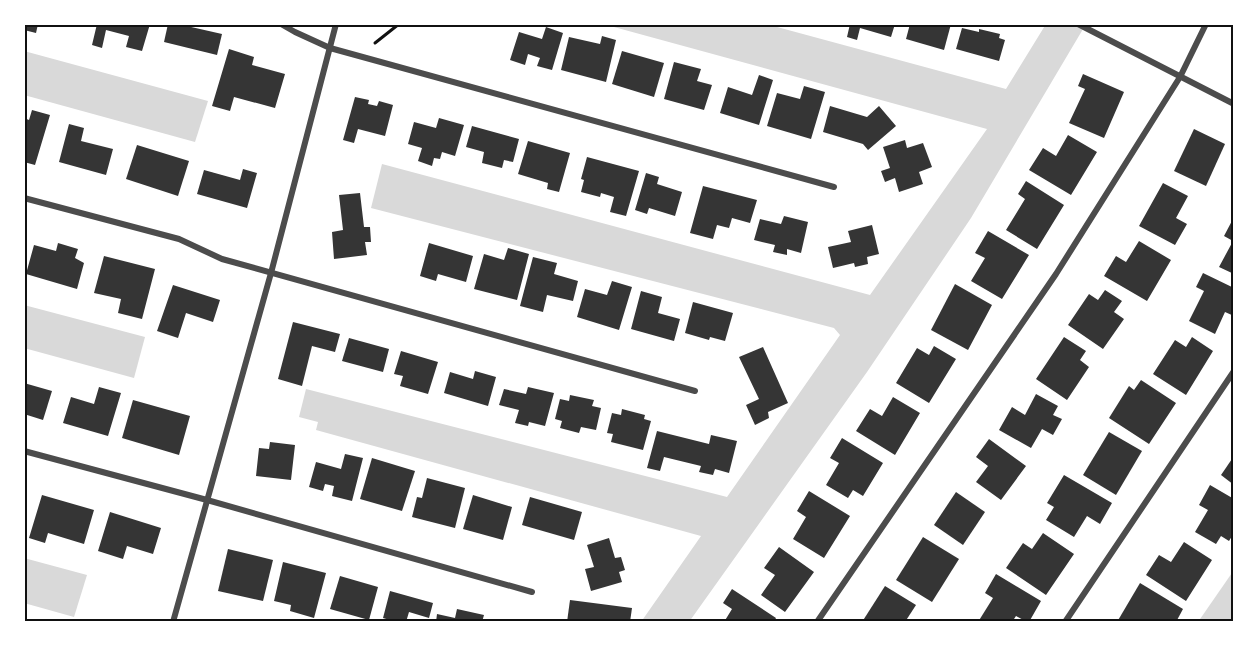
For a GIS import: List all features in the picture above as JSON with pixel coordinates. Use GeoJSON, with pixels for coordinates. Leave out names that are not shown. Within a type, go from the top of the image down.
{"type":"FeatureCollection","features":[{"type":"Feature","properties":{"kind":"street"},"geometry":{"type":"LineString","coordinates":[[281,24],[330,48],[834,187]]}},
{"type":"Feature","properties":{"kind":"street"},"geometry":{"type":"LineString","coordinates":[[173,622],[271,273],[336,24]]}},
{"type":"Feature","properties":{"kind":"street"},"geometry":{"type":"LineString","coordinates":[[1078,24],[1234,104]]}},
{"type":"Feature","properties":{"kind":"street"},"geometry":{"type":"LineString","coordinates":[[817,622],[1056,274],[1180,77],[1206,24]]}},
{"type":"Feature","properties":{"kind":"street"},"geometry":{"type":"LineString","coordinates":[[24,198],[179,239],[222,259],[695,391]]}},
{"type":"Feature","properties":{"kind":"street"},"geometry":{"type":"LineString","coordinates":[[1065,622],[1234,371]]}},
{"type":"Feature","properties":{"kind":"street"},"geometry":{"type":"LineString","coordinates":[[24,451],[532,592]]}},
{"type":"Feature","properties":{"kind":"path"},"geometry":{"type":"LineString","coordinates":[[375,43],[399,24]]}},
{"type":"Feature","properties":{"kind":"shaded area"},"geometry":{"type":"Polygon","coordinates":[[[603,24],[766,24],[1006,89],[1046,24],[1086,24],[971,218],[867,372],[689,622],[641,622],[701,536],[316,430],[318,422],[299,417],[306,389],[727,497],[840,335],[834,328],[371,208],[382,164],[870,295],[987,129],[603,24]]]}},
{"type":"Feature","properties":{"kind":"shaded area"},"geometry":{"type":"Polygon","coordinates":[[[24,51],[208,101],[195,142],[24,95],[24,51]]]}},
{"type":"Feature","properties":{"kind":"shaded area"},"geometry":{"type":"Polygon","coordinates":[[[24,305],[145,337],[134,378],[24,348],[24,305]]]}},
{"type":"Feature","properties":{"kind":"shaded area"},"geometry":{"type":"Polygon","coordinates":[[[24,558],[87,575],[74,617],[24,603],[24,558]]]}},
{"type":"Feature","properties":{"kind":"shaded area"},"geometry":{"type":"Polygon","coordinates":[[[1234,570],[1234,622],[1198,622],[1234,570]]]}},
{"type":"Feature","properties":{"kind":"building"},"geometry":{"type":"Polygon","coordinates":[[[24,24],[38,24],[36,33],[24,30],[24,24]]]}},
{"type":"Feature","properties":{"kind":"building"},"geometry":{"type":"Polygon","coordinates":[[[97,24],[150,24],[142,51],[126,47],[129,36],[106,30],[102,48],[92,45],[97,24]]]}},
{"type":"Feature","properties":{"kind":"building"},"geometry":{"type":"Polygon","coordinates":[[[168,24],[178,24],[222,34],[217,55],[164,42],[168,24]]]}},
{"type":"Feature","properties":{"kind":"building"},"geometry":{"type":"Polygon","coordinates":[[[850,24],[895,24],[891,37],[860,28],[857,40],[847,37],[850,24]]]}},
{"type":"Feature","properties":{"kind":"building"},"geometry":{"type":"Polygon","coordinates":[[[910,24],[951,24],[944,50],[906,39],[910,24]]]}},
{"type":"Feature","properties":{"kind":"building"},"geometry":{"type":"Polygon","coordinates":[[[546,27],[563,33],[552,70],[537,66],[540,58],[528,54],[525,65],[510,60],[519,32],[542,39],[546,27]]]}},
{"type":"Feature","properties":{"kind":"building"},"geometry":{"type":"Polygon","coordinates":[[[962,28],[1000,34],[999,38],[1005,40],[999,61],[956,49],[962,28]]]}},
{"type":"Feature","properties":{"kind":"building"},"geometry":{"type":"Polygon","coordinates":[[[602,36],[616,40],[606,82],[561,70],[569,37],[600,44],[602,36]]]}},
{"type":"Feature","properties":{"kind":"building"},"geometry":{"type":"Polygon","coordinates":[[[229,49],[254,57],[252,65],[285,74],[275,108],[234,97],[230,111],[212,106],[229,49]]]}},
{"type":"Feature","properties":{"kind":"building"},"geometry":{"type":"Polygon","coordinates":[[[622,51],[664,63],[654,97],[612,84],[622,51]]]}},
{"type":"Feature","properties":{"kind":"building"},"geometry":{"type":"Polygon","coordinates":[[[674,62],[701,69],[697,81],[712,85],[704,110],[664,99],[674,62]]]}},
{"type":"Feature","properties":{"kind":"building"},"geometry":{"type":"Polygon","coordinates":[[[1083,74],[1124,92],[1104,138],[1069,123],[1085,89],[1078,86],[1083,74]]]}},
{"type":"Feature","properties":{"kind":"building"},"geometry":{"type":"Polygon","coordinates":[[[759,75],[773,80],[759,125],[720,113],[728,87],[752,95],[759,75]]]}},
{"type":"Feature","properties":{"kind":"building"},"geometry":{"type":"Polygon","coordinates":[[[804,86],[825,92],[811,139],[767,126],[777,93],[800,99],[804,86]]]}},
{"type":"Feature","properties":{"kind":"building"},"geometry":{"type":"Polygon","coordinates":[[[355,97],[369,100],[368,104],[377,106],[379,101],[393,105],[385,136],[358,129],[354,143],[343,140],[355,97]]]}},
{"type":"Feature","properties":{"kind":"building"},"geometry":{"type":"Polygon","coordinates":[[[830,106],[867,117],[879,106],[896,126],[868,150],[863,144],[823,132],[830,106]]]}},
{"type":"Feature","properties":{"kind":"building"},"geometry":{"type":"Polygon","coordinates":[[[32,110],[50,115],[35,165],[24,162],[24,118],[29,120],[32,110]]]}},
{"type":"Feature","properties":{"kind":"building"},"geometry":{"type":"Polygon","coordinates":[[[439,118],[464,125],[455,156],[442,152],[440,159],[434,158],[432,166],[418,161],[422,148],[408,144],[414,122],[436,128],[439,118]]]}},
{"type":"Feature","properties":{"kind":"building"},"geometry":{"type":"Polygon","coordinates":[[[69,124],[84,128],[81,141],[113,149],[106,175],[59,162],[69,124]]]}},
{"type":"Feature","properties":{"kind":"building"},"geometry":{"type":"Polygon","coordinates":[[[472,126],[519,139],[513,162],[504,160],[502,168],[482,163],[484,152],[466,147],[472,126]]]}},
{"type":"Feature","properties":{"kind":"building"},"geometry":{"type":"Polygon","coordinates":[[[1194,129],[1225,144],[1206,186],[1174,171],[1194,129]]]}},
{"type":"Feature","properties":{"kind":"building"},"geometry":{"type":"Polygon","coordinates":[[[1068,135],[1097,152],[1071,195],[1029,170],[1043,148],[1056,156],[1068,135]]]}},
{"type":"Feature","properties":{"kind":"building"},"geometry":{"type":"Polygon","coordinates":[[[905,140],[907,148],[923,143],[932,167],[919,172],[923,184],[899,192],[895,178],[885,182],[881,171],[890,168],[883,147],[905,140]]]}},
{"type":"Feature","properties":{"kind":"building"},"geometry":{"type":"Polygon","coordinates":[[[528,141],[570,153],[559,192],[547,189],[548,183],[518,174],[528,141]]]}},
{"type":"Feature","properties":{"kind":"building"},"geometry":{"type":"Polygon","coordinates":[[[137,145],[189,161],[178,196],[126,179],[137,145]]]}},
{"type":"Feature","properties":{"kind":"building"},"geometry":{"type":"Polygon","coordinates":[[[587,157],[639,171],[626,216],[610,212],[614,197],[601,193],[600,197],[581,192],[584,180],[581,179],[587,157]]]}},
{"type":"Feature","properties":{"kind":"building"},"geometry":{"type":"Polygon","coordinates":[[[243,169],[257,173],[247,208],[197,194],[204,170],[240,180],[243,169]]]}},
{"type":"Feature","properties":{"kind":"building"},"geometry":{"type":"Polygon","coordinates":[[[646,173],[659,177],[657,184],[682,192],[675,216],[649,208],[647,214],[635,210],[646,173]]]}},
{"type":"Feature","properties":{"kind":"building"},"geometry":{"type":"Polygon","coordinates":[[[1026,181],[1064,205],[1037,249],[1006,230],[1025,199],[1018,194],[1026,181]]]}},
{"type":"Feature","properties":{"kind":"building"},"geometry":{"type":"Polygon","coordinates":[[[1163,183],[1188,196],[1176,218],[1187,224],[1175,245],[1139,226],[1163,183]]]}},
{"type":"Feature","properties":{"kind":"building"},"geometry":{"type":"Polygon","coordinates":[[[703,186],[757,200],[750,223],[732,218],[729,228],[717,225],[713,239],[690,233],[703,186]]]}},
{"type":"Feature","properties":{"kind":"building"},"geometry":{"type":"Polygon","coordinates":[[[360,193],[364,227],[370,227],[371,242],[365,242],[367,255],[334,259],[332,232],[343,230],[339,195],[360,193]]]}},
{"type":"Feature","properties":{"kind":"building"},"geometry":{"type":"Polygon","coordinates":[[[784,216],[808,222],[801,253],[787,249],[787,255],[773,252],[775,245],[754,240],[760,219],[781,224],[784,216]]]}},
{"type":"Feature","properties":{"kind":"building"},"geometry":{"type":"Polygon","coordinates":[[[1234,217],[1234,274],[1219,267],[1233,241],[1224,236],[1234,217]]]}},
{"type":"Feature","properties":{"kind":"building"},"geometry":{"type":"Polygon","coordinates":[[[872,225],[879,254],[867,257],[868,264],[855,267],[854,263],[833,268],[828,247],[851,242],[848,231],[872,225]]]}},
{"type":"Feature","properties":{"kind":"building"},"geometry":{"type":"Polygon","coordinates":[[[988,231],[1029,255],[1002,299],[971,281],[985,258],[975,253],[988,231]]]}},
{"type":"Feature","properties":{"kind":"building"},"geometry":{"type":"Polygon","coordinates":[[[1139,241],[1171,260],[1147,301],[1104,276],[1116,256],[1126,262],[1139,241]]]}},
{"type":"Feature","properties":{"kind":"building"},"geometry":{"type":"Polygon","coordinates":[[[58,243],[78,249],[75,258],[84,263],[77,289],[26,274],[34,245],[56,251],[58,243]]]}},
{"type":"Feature","properties":{"kind":"building"},"geometry":{"type":"Polygon","coordinates":[[[429,243],[473,256],[466,282],[438,274],[436,281],[420,276],[429,243]]]}},
{"type":"Feature","properties":{"kind":"building"},"geometry":{"type":"Polygon","coordinates":[[[508,248],[529,254],[517,300],[474,289],[484,254],[504,260],[508,248]]]}},
{"type":"Feature","properties":{"kind":"building"},"geometry":{"type":"Polygon","coordinates":[[[104,256],[155,269],[142,319],[118,313],[121,299],[94,293],[104,256]]]}},
{"type":"Feature","properties":{"kind":"building"},"geometry":{"type":"Polygon","coordinates":[[[533,257],[557,263],[554,274],[578,281],[573,301],[547,295],[543,312],[520,306],[533,257]]]}},
{"type":"Feature","properties":{"kind":"building"},"geometry":{"type":"Polygon","coordinates":[[[1203,273],[1234,288],[1234,316],[1225,312],[1215,334],[1189,321],[1204,291],[1196,287],[1203,273]]]}},
{"type":"Feature","properties":{"kind":"building"},"geometry":{"type":"Polygon","coordinates":[[[612,281],[632,287],[619,330],[577,317],[585,289],[607,295],[612,281]]]}},
{"type":"Feature","properties":{"kind":"building"},"geometry":{"type":"Polygon","coordinates":[[[955,284],[992,305],[968,350],[931,330],[955,284]]]}},
{"type":"Feature","properties":{"kind":"building"},"geometry":{"type":"Polygon","coordinates":[[[173,285],[220,300],[213,322],[186,313],[178,338],[157,331],[173,285]]]}},
{"type":"Feature","properties":{"kind":"building"},"geometry":{"type":"Polygon","coordinates":[[[1105,290],[1122,301],[1114,312],[1124,319],[1103,349],[1068,325],[1089,294],[1098,300],[1105,290]]]}},
{"type":"Feature","properties":{"kind":"building"},"geometry":{"type":"Polygon","coordinates":[[[641,291],[662,297],[658,313],[680,319],[674,341],[631,329],[641,291]]]}},
{"type":"Feature","properties":{"kind":"building"},"geometry":{"type":"Polygon","coordinates":[[[693,302],[733,313],[725,341],[710,337],[709,340],[685,333],[693,302]]]}},
{"type":"Feature","properties":{"kind":"building"},"geometry":{"type":"Polygon","coordinates":[[[293,322],[340,334],[335,352],[312,346],[302,386],[278,379],[293,322]]]}},
{"type":"Feature","properties":{"kind":"building"},"geometry":{"type":"Polygon","coordinates":[[[1064,337],[1086,351],[1080,360],[1089,367],[1067,400],[1036,379],[1064,337]]]}},
{"type":"Feature","properties":{"kind":"building"},"geometry":{"type":"Polygon","coordinates":[[[1192,337],[1213,351],[1186,395],[1153,374],[1175,340],[1186,347],[1192,337]]]}},
{"type":"Feature","properties":{"kind":"building"},"geometry":{"type":"Polygon","coordinates":[[[349,338],[389,349],[383,372],[342,361],[349,338]]]}},
{"type":"Feature","properties":{"kind":"building"},"geometry":{"type":"Polygon","coordinates":[[[934,346],[956,359],[929,403],[896,383],[917,348],[929,355],[934,346]]]}},
{"type":"Feature","properties":{"kind":"building"},"geometry":{"type":"Polygon","coordinates":[[[763,347],[788,403],[768,412],[769,418],[755,425],[746,405],[759,399],[739,357],[763,347]]]}},
{"type":"Feature","properties":{"kind":"building"},"geometry":{"type":"Polygon","coordinates":[[[401,351],[438,362],[428,394],[400,386],[403,376],[394,374],[401,351]]]}},
{"type":"Feature","properties":{"kind":"building"},"geometry":{"type":"Polygon","coordinates":[[[475,371],[496,377],[488,406],[444,393],[450,372],[473,379],[475,371]]]}},
{"type":"Feature","properties":{"kind":"building"},"geometry":{"type":"Polygon","coordinates":[[[1141,380],[1176,403],[1149,444],[1109,418],[1129,386],[1134,390],[1141,380]]]}},
{"type":"Feature","properties":{"kind":"building"},"geometry":{"type":"Polygon","coordinates":[[[24,383],[52,391],[43,420],[24,414],[24,383]]]}},
{"type":"Feature","properties":{"kind":"building"},"geometry":{"type":"Polygon","coordinates":[[[99,387],[121,393],[108,436],[63,423],[71,397],[94,404],[99,387]]]}},
{"type":"Feature","properties":{"kind":"building"},"geometry":{"type":"Polygon","coordinates":[[[528,387],[554,393],[545,426],[529,422],[528,426],[515,423],[519,410],[499,405],[504,389],[526,394],[528,387]]]}},
{"type":"Feature","properties":{"kind":"building"},"geometry":{"type":"Polygon","coordinates":[[[1036,394],[1058,406],[1053,415],[1062,419],[1053,435],[1042,429],[1031,448],[999,430],[1012,407],[1025,415],[1036,394]]]}},
{"type":"Feature","properties":{"kind":"building"},"geometry":{"type":"Polygon","coordinates":[[[570,395],[594,400],[592,406],[601,408],[596,430],[581,427],[579,433],[560,428],[562,421],[555,419],[560,399],[569,401],[570,395]]]}},
{"type":"Feature","properties":{"kind":"building"},"geometry":{"type":"Polygon","coordinates":[[[893,397],[920,413],[895,455],[856,431],[870,409],[882,416],[893,397]]]}},
{"type":"Feature","properties":{"kind":"building"},"geometry":{"type":"Polygon","coordinates":[[[133,400],[190,416],[179,455],[122,438],[133,400]]]}},
{"type":"Feature","properties":{"kind":"building"},"geometry":{"type":"Polygon","coordinates":[[[622,409],[645,415],[644,419],[651,421],[643,450],[611,442],[613,434],[607,433],[612,413],[621,415],[622,409]]]}},
{"type":"Feature","properties":{"kind":"building"},"geometry":{"type":"Polygon","coordinates":[[[657,431],[709,444],[711,435],[737,441],[729,473],[715,469],[713,475],[699,472],[701,466],[664,457],[660,471],[647,468],[657,431]]]}},
{"type":"Feature","properties":{"kind":"building"},"geometry":{"type":"Polygon","coordinates":[[[1109,432],[1142,451],[1116,495],[1083,475],[1109,432]]]}},
{"type":"Feature","properties":{"kind":"building"},"geometry":{"type":"Polygon","coordinates":[[[842,438],[883,463],[863,496],[853,490],[848,498],[826,485],[839,463],[830,458],[842,438]]]}},
{"type":"Feature","properties":{"kind":"building"},"geometry":{"type":"Polygon","coordinates":[[[989,439],[1026,466],[1001,500],[976,482],[988,466],[976,457],[989,439]]]}},
{"type":"Feature","properties":{"kind":"building"},"geometry":{"type":"Polygon","coordinates":[[[270,442],[295,445],[291,480],[256,476],[259,448],[269,449],[270,442]]]}},
{"type":"Feature","properties":{"kind":"building"},"geometry":{"type":"Polygon","coordinates":[[[345,454],[363,458],[352,501],[332,496],[334,486],[325,484],[323,491],[309,487],[316,462],[341,469],[345,454]]]}},
{"type":"Feature","properties":{"kind":"building"},"geometry":{"type":"Polygon","coordinates":[[[1234,456],[1234,485],[1221,475],[1234,456]]]}},
{"type":"Feature","properties":{"kind":"building"},"geometry":{"type":"Polygon","coordinates":[[[372,458],[415,471],[402,511],[360,499],[372,458]]]}},
{"type":"Feature","properties":{"kind":"building"},"geometry":{"type":"Polygon","coordinates":[[[1064,475],[1112,503],[1100,524],[1087,516],[1074,537],[1046,520],[1054,507],[1047,503],[1064,475]]]}},
{"type":"Feature","properties":{"kind":"building"},"geometry":{"type":"Polygon","coordinates":[[[427,478],[465,488],[455,528],[412,517],[417,497],[422,498],[427,478]]]}},
{"type":"Feature","properties":{"kind":"building"},"geometry":{"type":"Polygon","coordinates":[[[1210,485],[1234,499],[1234,533],[1229,541],[1221,536],[1216,544],[1195,532],[1208,510],[1199,505],[1210,485]]]}},
{"type":"Feature","properties":{"kind":"building"},"geometry":{"type":"Polygon","coordinates":[[[809,491],[850,516],[824,558],[793,539],[806,517],[797,511],[809,491]]]}},
{"type":"Feature","properties":{"kind":"building"},"geometry":{"type":"Polygon","coordinates":[[[956,492],[985,512],[963,545],[934,525],[956,492]]]}},
{"type":"Feature","properties":{"kind":"building"},"geometry":{"type":"Polygon","coordinates":[[[42,495],[94,510],[84,544],[48,533],[45,543],[29,538],[42,495]]]}},
{"type":"Feature","properties":{"kind":"building"},"geometry":{"type":"Polygon","coordinates":[[[473,495],[512,507],[503,540],[463,529],[473,495]]]}},
{"type":"Feature","properties":{"kind":"building"},"geometry":{"type":"Polygon","coordinates":[[[530,497],[582,512],[574,540],[522,525],[530,497]]]}},
{"type":"Feature","properties":{"kind":"building"},"geometry":{"type":"Polygon","coordinates":[[[110,512],[161,528],[153,554],[127,546],[123,559],[98,551],[110,512]]]}},
{"type":"Feature","properties":{"kind":"building"},"geometry":{"type":"Polygon","coordinates":[[[1043,533],[1074,554],[1046,595],[1006,568],[1023,543],[1032,549],[1043,533]]]}},
{"type":"Feature","properties":{"kind":"building"},"geometry":{"type":"Polygon","coordinates":[[[923,537],[959,559],[932,602],[896,580],[923,537]]]}},
{"type":"Feature","properties":{"kind":"building"},"geometry":{"type":"Polygon","coordinates":[[[609,538],[615,558],[621,557],[625,570],[619,572],[622,582],[591,591],[585,569],[594,567],[587,545],[609,538]]]}},
{"type":"Feature","properties":{"kind":"building"},"geometry":{"type":"Polygon","coordinates":[[[1184,542],[1212,560],[1186,601],[1146,575],[1159,555],[1171,562],[1184,542]]]}},
{"type":"Feature","properties":{"kind":"building"},"geometry":{"type":"Polygon","coordinates":[[[779,547],[814,572],[785,612],[761,595],[775,575],[764,568],[779,547]]]}},
{"type":"Feature","properties":{"kind":"building"},"geometry":{"type":"Polygon","coordinates":[[[228,549],[273,560],[263,601],[218,591],[228,549]]]}},
{"type":"Feature","properties":{"kind":"building"},"geometry":{"type":"Polygon","coordinates":[[[283,562],[326,573],[314,618],[290,611],[291,605],[274,601],[283,562]]]}},
{"type":"Feature","properties":{"kind":"building"},"geometry":{"type":"Polygon","coordinates":[[[996,574],[1041,601],[1029,622],[1016,616],[1012,622],[978,622],[993,598],[985,593],[996,574]]]}},
{"type":"Feature","properties":{"kind":"building"},"geometry":{"type":"Polygon","coordinates":[[[340,576],[378,587],[369,620],[330,609],[340,576]]]}},
{"type":"Feature","properties":{"kind":"building"},"geometry":{"type":"Polygon","coordinates":[[[1140,583],[1183,609],[1176,622],[1117,622],[1140,583]]]}},
{"type":"Feature","properties":{"kind":"building"},"geometry":{"type":"Polygon","coordinates":[[[885,586],[916,605],[905,622],[862,622],[885,586]]]}},
{"type":"Feature","properties":{"kind":"building"},"geometry":{"type":"Polygon","coordinates":[[[732,589],[776,618],[774,622],[724,622],[732,609],[723,603],[732,589]]]}},
{"type":"Feature","properties":{"kind":"building"},"geometry":{"type":"Polygon","coordinates":[[[390,591],[433,603],[429,618],[409,612],[406,622],[393,622],[383,618],[390,591]]]}},
{"type":"Feature","properties":{"kind":"building"},"geometry":{"type":"Polygon","coordinates":[[[570,600],[632,608],[630,622],[567,622],[570,600]]]}},
{"type":"Feature","properties":{"kind":"building"},"geometry":{"type":"Polygon","coordinates":[[[457,609],[484,615],[482,622],[436,622],[437,614],[455,618],[457,609]]]}}]}
